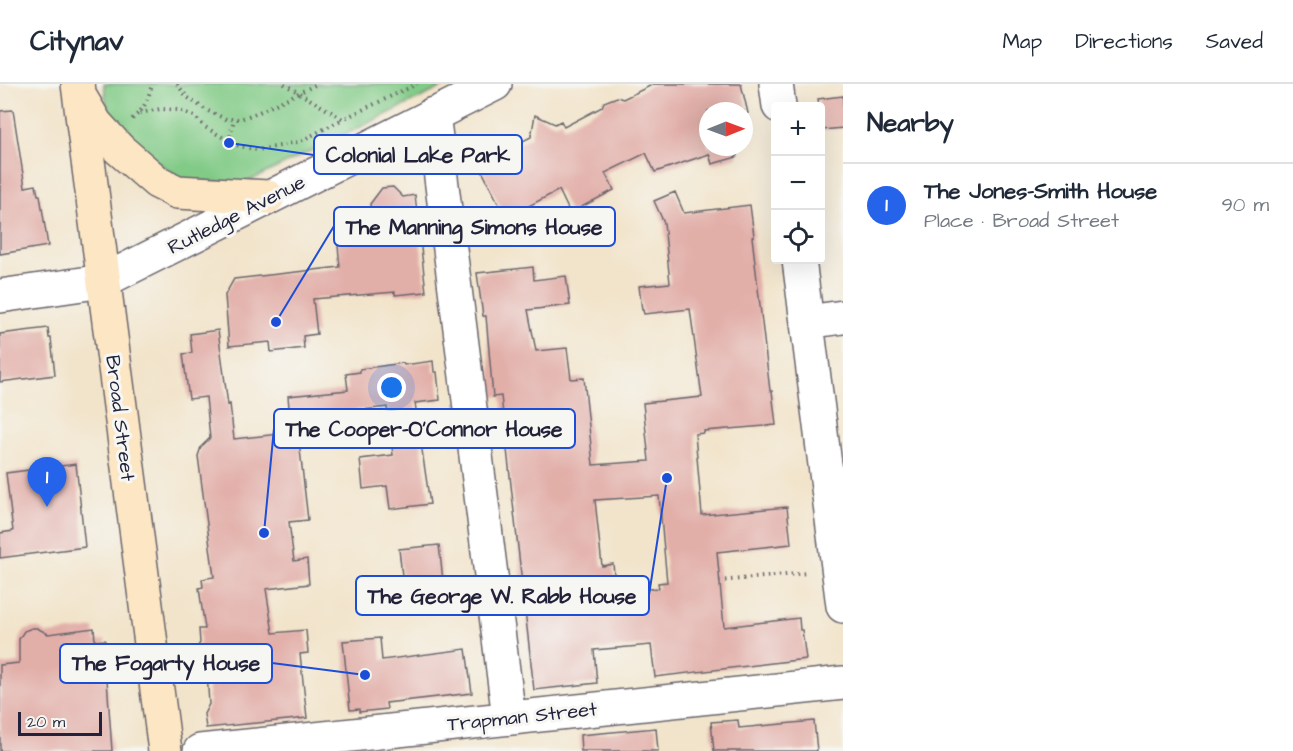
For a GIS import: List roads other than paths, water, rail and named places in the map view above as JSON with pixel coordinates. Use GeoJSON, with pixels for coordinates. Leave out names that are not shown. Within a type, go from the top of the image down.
{"type":"FeatureCollection","features":[{"type":"Feature","properties":{"kind":"main road"},"geometry":{"type":"LineString","coordinates":[[79,91],[96,124],[119,149],[157,182],[177,192],[268,197]]}},
{"type":"Feature","properties":{"kind":"main road","name":"Broad Street"},"geometry":{"type":"LineString","coordinates":[[79,91],[165,751]]}},
{"type":"Feature","properties":{"kind":"street","name":"Rutledge Avenue"},"geometry":{"type":"LineString","coordinates":[[0,296],[104,281],[495,84]]}},
{"type":"Feature","properties":{"kind":"street"},"geometry":{"type":"LineString","coordinates":[[776,84],[778,102]]}},
{"type":"Feature","properties":{"kind":"street"},"geometry":{"type":"LineString","coordinates":[[433,114],[509,718]]}},
{"type":"Feature","properties":{"kind":"street"},"geometry":{"type":"LineString","coordinates":[[800,264],[843,606]]}},
{"type":"Feature","properties":{"kind":"street"},"geometry":{"type":"LineString","coordinates":[[807,322],[843,317]]}},
{"type":"Feature","properties":{"kind":"street","name":"Trapman Street"},"geometry":{"type":"LineString","coordinates":[[200,751],[843,683]]}},
{"type":"Feature","properties":{"kind":"place","name":"Colonial Lake Park"},"geometry":{"type":"Point","coordinates":[229,143]}},
{"type":"Feature","properties":{"kind":"place","name":"The Manning Simons House"},"geometry":{"type":"Point","coordinates":[276,322]}},
{"type":"Feature","properties":{"kind":"place","name":"The George W. Rabb House"},"geometry":{"type":"Point","coordinates":[667,478]}},
{"type":"Feature","properties":{"kind":"place","name":"The Jones-Smith House"},"geometry":{"type":"Point","coordinates":[47,507]}},
{"type":"Feature","properties":{"kind":"place","name":"The Cooper-O'Connor House"},"geometry":{"type":"Point","coordinates":[264,533]}},
{"type":"Feature","properties":{"kind":"place","name":"The Fogarty House"},"geometry":{"type":"Point","coordinates":[365,675]}}]}
